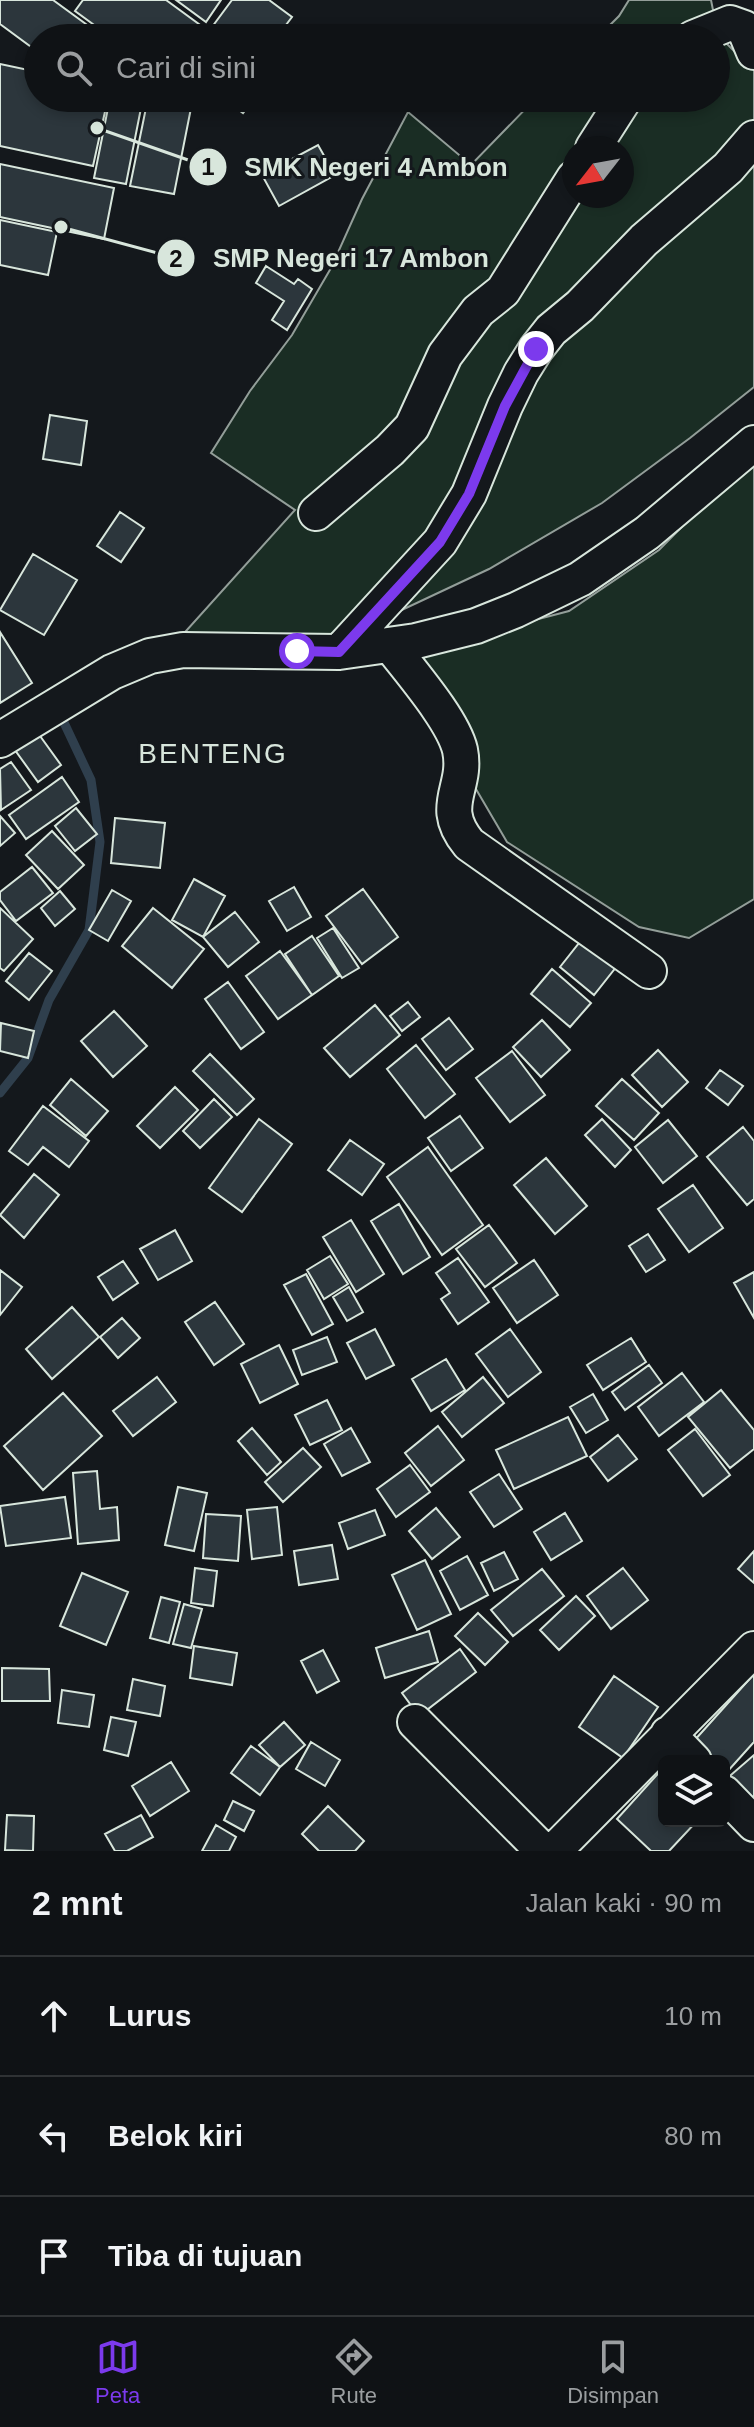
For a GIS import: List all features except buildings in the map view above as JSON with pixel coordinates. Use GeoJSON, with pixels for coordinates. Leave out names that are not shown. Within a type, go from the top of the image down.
{"type":"FeatureCollection","features":[{"type":"Feature","properties":{"kind":"street"},"geometry":{"type":"LineString","coordinates":[[728,24],[744,28],[754,52]]}},
{"type":"Feature","properties":{"kind":"street"},"geometry":{"type":"LineString","coordinates":[[601,136],[616,112]]}},
{"type":"Feature","properties":{"kind":"street"},"geometry":{"type":"LineString","coordinates":[[339,652],[440,542],[469,494],[521,373],[551,330],[580,306],[644,240],[728,168],[754,138]]}},
{"type":"Feature","properties":{"kind":"street"},"geometry":{"type":"LineString","coordinates":[[316,513],[390,450],[412,427],[445,355],[478,311],[503,291],[562,197]]}},
{"type":"Feature","properties":{"kind":"street"},"geometry":{"type":"LineString","coordinates":[[0,740],[112,672],[150,656],[183,650],[339,652],[391,646],[476,626],[580,579],[647,533],[754,443]]}},
{"type":"Feature","properties":{"kind":"street"},"geometry":{"type":"LineString","coordinates":[[391,646],[437,708],[460,750],[453,815],[458,831],[469,844],[649,971]]}},
{"type":"Feature","properties":{"kind":"street"},"geometry":{"type":"LineString","coordinates":[[554,1851],[754,1649]]}},
{"type":"Feature","properties":{"kind":"street"},"geometry":{"type":"LineString","coordinates":[[415,1722],[543,1851]]}},
{"type":"Feature","properties":{"kind":"street"},"geometry":{"type":"LineString","coordinates":[[668,1734],[688,1755]]}},
{"type":"Feature","properties":{"kind":"street"},"geometry":{"type":"LineString","coordinates":[[730,1799],[754,1824]]}},
{"type":"Feature","properties":{"kind":"green space"},"geometry":{"type":"Polygon","coordinates":[[[629,0],[711,0],[716,24],[611,24],[629,0]]]}},
{"type":"Feature","properties":{"kind":"green space"},"geometry":{"type":"Polygon","coordinates":[[[730,47],[745,62],[754,55],[754,387],[602,503],[489,569],[338,640],[177,641],[295,510],[211,453],[250,391],[292,335],[331,268],[362,199],[408,112],[471,165],[522,112],[730,112],[730,47]]]}},
{"type":"Feature","properties":{"kind":"green space"},"geometry":{"type":"Polygon","coordinates":[[[754,454],[754,899],[689,938],[639,927],[507,842],[439,726],[397,667],[455,641],[569,611],[659,550],[754,454]]]}},
{"type":"Feature","properties":{"kind":"waterway"},"geometry":{"type":"LineString","coordinates":[[0,1093],[28,1058],[49,1000],[89,930],[100,842],[91,780],[59,712]]}},
{"type":"Feature","properties":{"kind":"place","name":"SMK Negeri 4 Ambon"},"geometry":{"type":"Point","coordinates":[97,128]}},
{"type":"Feature","properties":{"kind":"place","name":"SMP Negeri 17 Ambon"},"geometry":{"type":"Point","coordinates":[61,227]}},
{"type":"Feature","properties":{"kind":"district","name":"BENTENG"},"geometry":{"type":"Point","coordinates":[213,753]}},
{"type":"Feature","properties":{"kind":"route"},"geometry":{"type":"LineString","coordinates":[[297,651],[339,652],[440,542],[469,494],[505,406],[536,349]]}}]}
